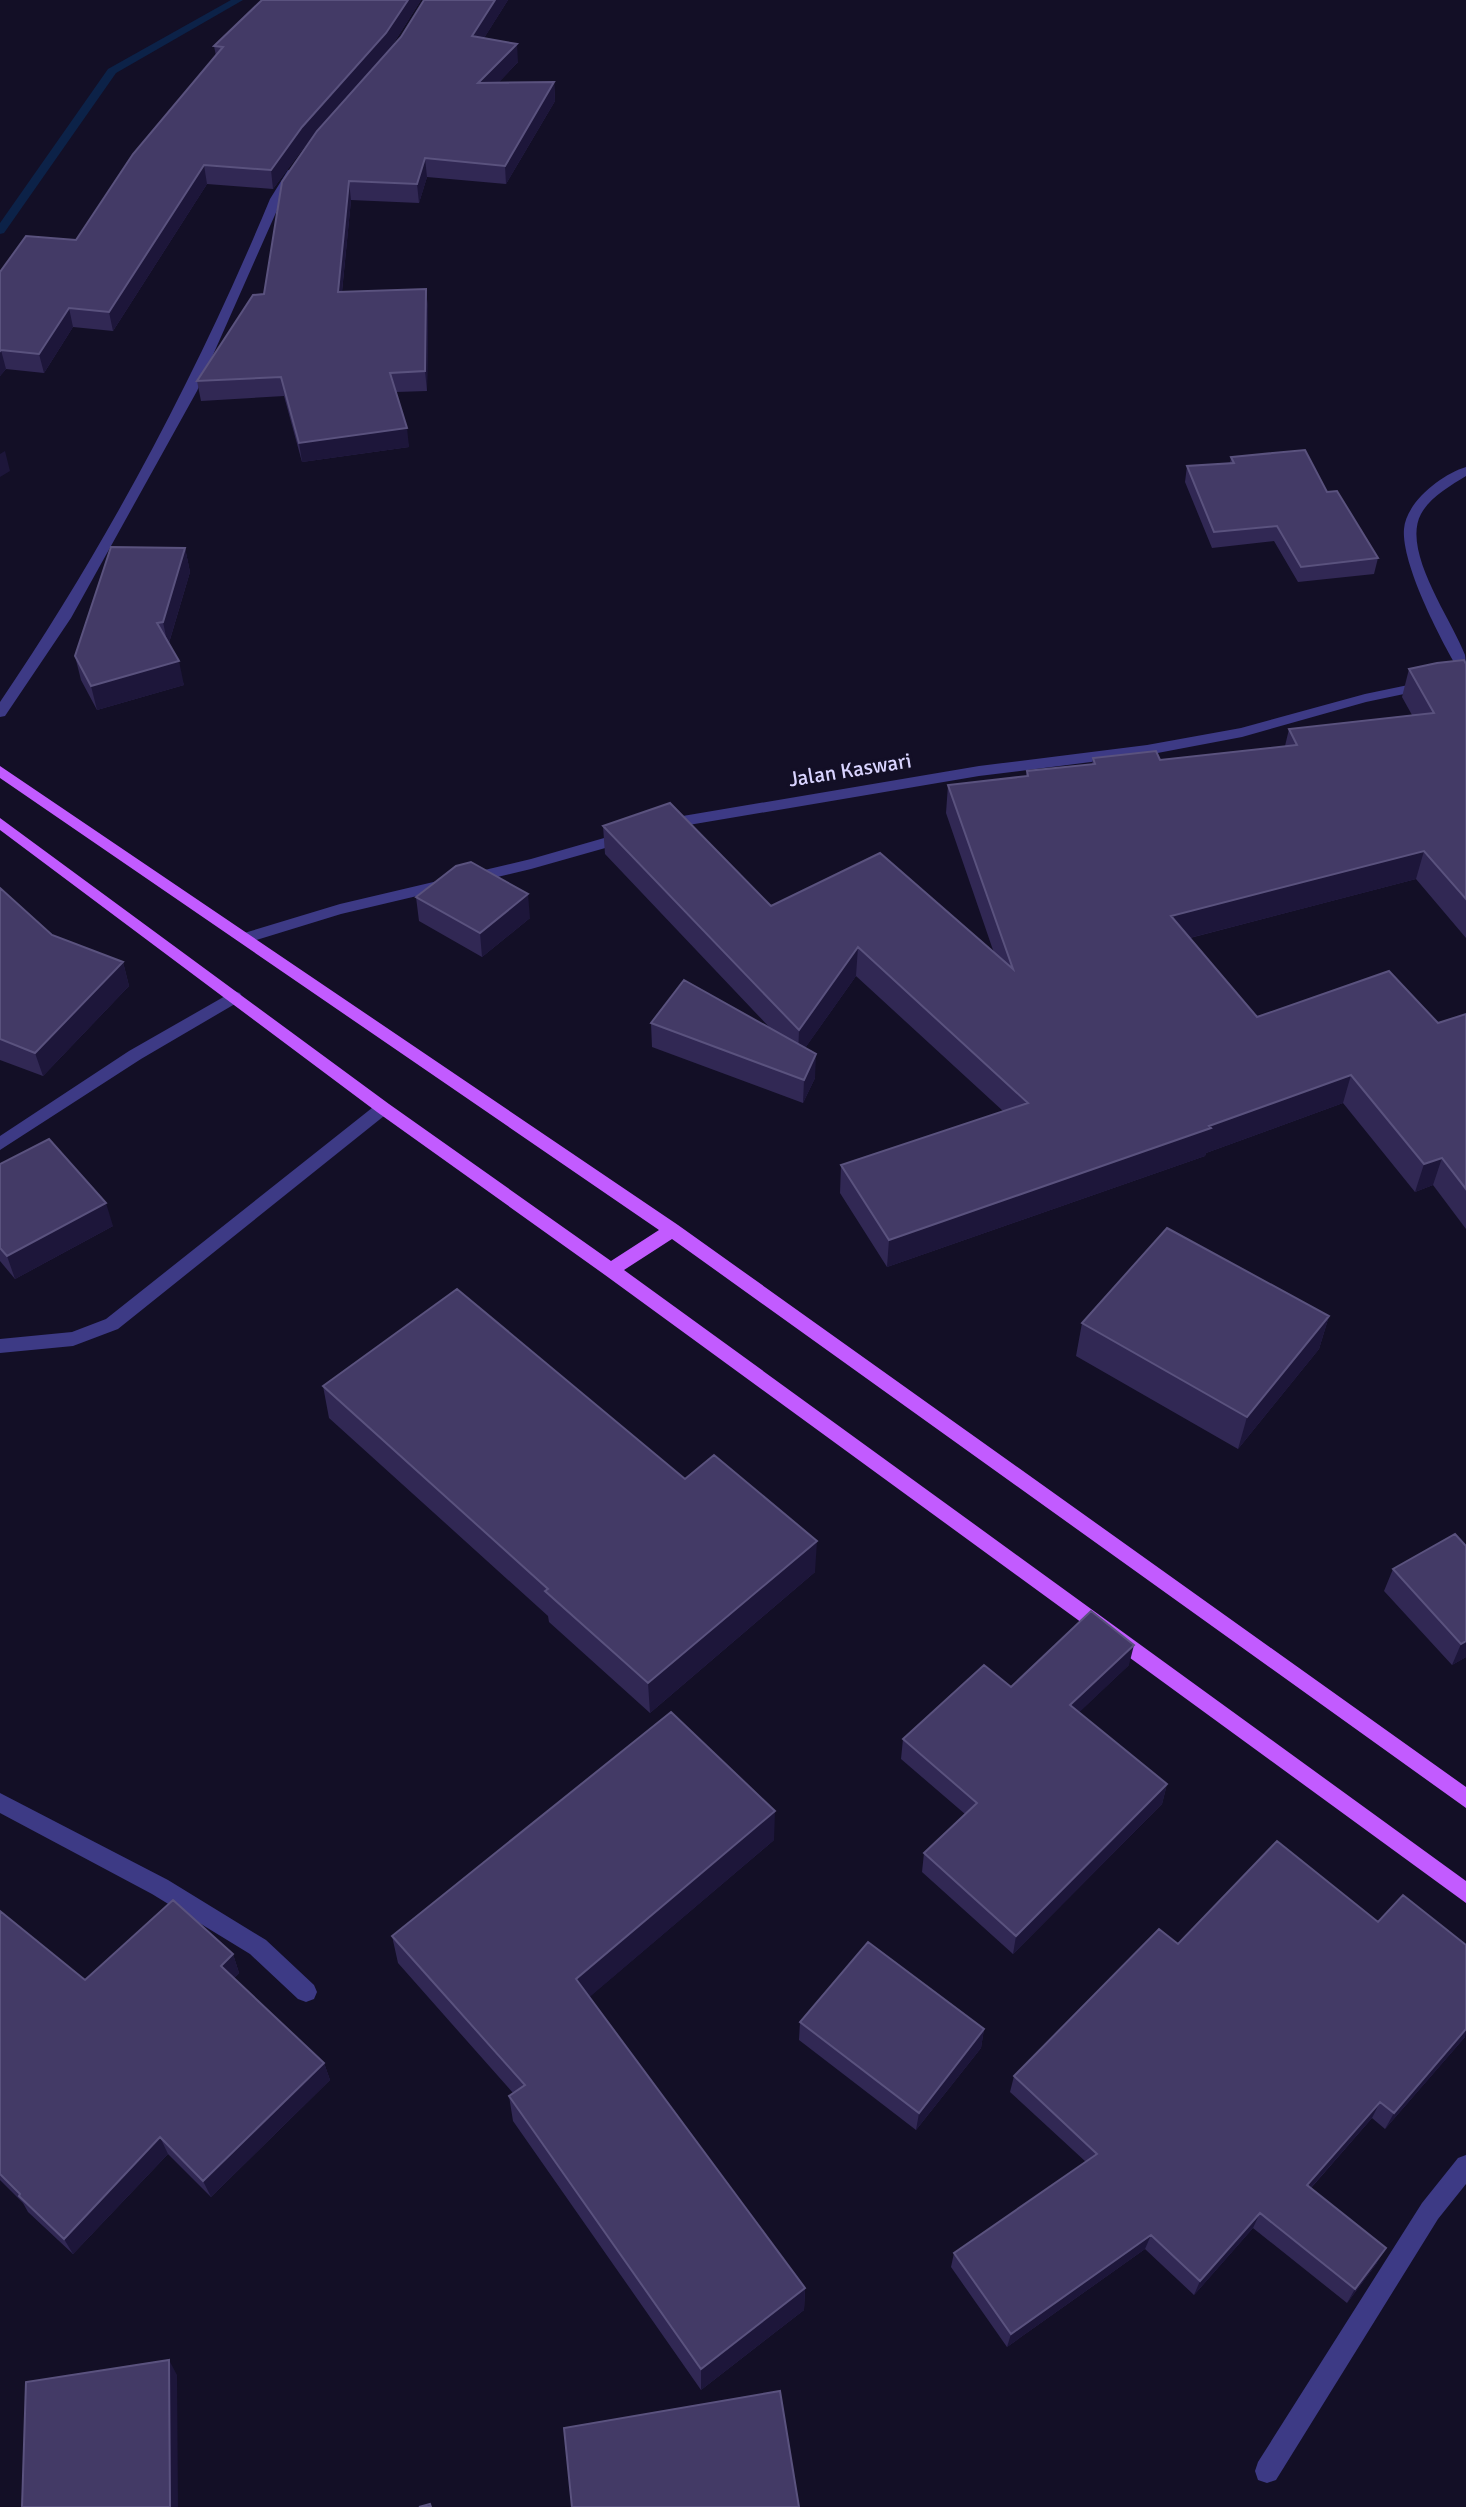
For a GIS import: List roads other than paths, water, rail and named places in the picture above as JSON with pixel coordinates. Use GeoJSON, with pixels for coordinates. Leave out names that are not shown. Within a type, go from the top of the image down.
{"type":"FeatureCollection","features":[{"type":"Feature","properties":{"kind":"main road"},"geometry":{"type":"LineString","coordinates":[[0,771],[671,1230],[1466,1799]]}},
{"type":"Feature","properties":{"kind":"main road"},"geometry":{"type":"LineString","coordinates":[[0,823],[383,1108],[611,1270],[1466,1894]]}},
{"type":"Feature","properties":{"kind":"main road"},"geometry":{"type":"LineString","coordinates":[[611,1270],[671,1230]]}},
{"type":"Feature","properties":{"kind":"street"},"geometry":{"type":"LineString","coordinates":[[0,713],[64,618],[191,391],[276,199],[298,164]]}},
{"type":"Feature","properties":{"kind":"street"},"geometry":{"type":"LineString","coordinates":[[1466,471],[1447,482],[1429,498],[1412,518],[1409,528],[1413,558],[1466,671]]}},
{"type":"Feature","properties":{"kind":"street","name":"Jalan Kaswari"},"geometry":{"type":"LineString","coordinates":[[247,938],[357,904],[535,865],[683,820],[979,771],[1147,751],[1242,732],[1365,698],[1466,677]]}},
{"type":"Feature","properties":{"kind":"street"},"geometry":{"type":"LineString","coordinates":[[0,1143],[135,1055],[234,997]]}},
{"type":"Feature","properties":{"kind":"street"},"geometry":{"type":"LineString","coordinates":[[0,1346],[73,1339],[112,1324],[383,1108]]}},
{"type":"Feature","properties":{"kind":"street"},"geometry":{"type":"LineString","coordinates":[[0,1802],[160,1887],[258,1947],[306,1992]]}},
{"type":"Feature","properties":{"kind":"street"},"geometry":{"type":"LineString","coordinates":[[1267,2471],[1430,2211],[1466,2166]]}},
{"type":"Feature","properties":{"kind":"waterway"},"geometry":{"type":"LineString","coordinates":[[0,231],[112,71],[238,0]]}}]}
